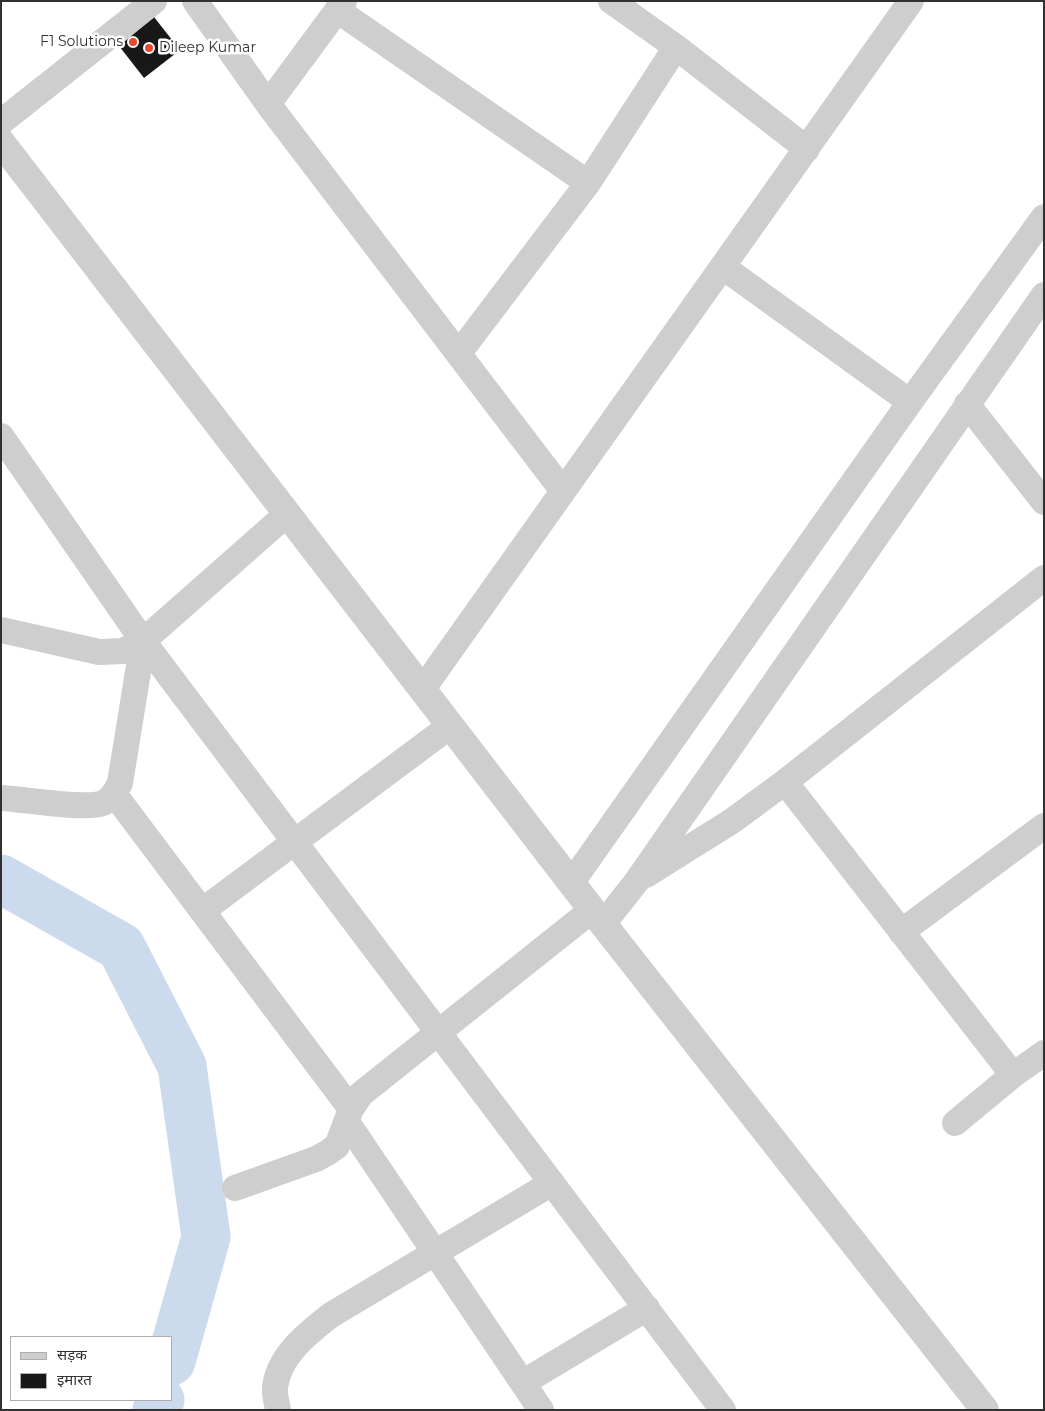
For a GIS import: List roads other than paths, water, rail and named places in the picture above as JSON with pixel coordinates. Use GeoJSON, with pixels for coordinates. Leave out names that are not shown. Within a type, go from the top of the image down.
{"type":"FeatureCollection","features":[{"type":"Feature","properties":{"kind":"street"},"geometry":{"type":"LineString","coordinates":[[1,122],[154,1]]}},
{"type":"Feature","properties":{"kind":"street"},"geometry":{"type":"LineString","coordinates":[[195,1],[268,104],[459,352],[563,491]]}},
{"type":"Feature","properties":{"kind":"street"},"geometry":{"type":"LineString","coordinates":[[611,1],[676,47],[807,149]]}},
{"type":"Feature","properties":{"kind":"street"},"geometry":{"type":"LineString","coordinates":[[422,690],[807,149],[902,5]]}},
{"type":"Feature","properties":{"kind":"street"},"geometry":{"type":"LineString","coordinates":[[268,104],[340,6],[588,183]]}},
{"type":"Feature","properties":{"kind":"street"},"geometry":{"type":"LineString","coordinates":[[459,352],[588,183],[676,47]]}},
{"type":"Feature","properties":{"kind":"street"},"geometry":{"type":"LineString","coordinates":[[1,142],[572,882],[597,917],[985,1410]]}},
{"type":"Feature","properties":{"kind":"street"},"geometry":{"type":"LineString","coordinates":[[572,882],[910,402],[1044,217]]}},
{"type":"Feature","properties":{"kind":"street"},"geometry":{"type":"LineString","coordinates":[[723,267],[910,402]]}},
{"type":"Feature","properties":{"kind":"street"},"geometry":{"type":"LineString","coordinates":[[637,880],[1044,296]]}},
{"type":"Feature","properties":{"kind":"street"},"geometry":{"type":"LineString","coordinates":[[967,404],[1044,502]]}},
{"type":"Feature","properties":{"kind":"street"},"geometry":{"type":"LineString","coordinates":[[1,436],[143,641],[724,1410]]}},
{"type":"Feature","properties":{"kind":"street"},"geometry":{"type":"LineString","coordinates":[[1,630],[99,652],[123,651],[143,641],[287,514]]}},
{"type":"Feature","properties":{"kind":"street"},"geometry":{"type":"LineString","coordinates":[[235,1188],[316,1159],[337,1146],[349,1115],[361,1094],[439,1032],[597,917],[637,880],[732,821],[785,782],[1044,578]]}},
{"type":"Feature","properties":{"kind":"street"},"geometry":{"type":"LineString","coordinates":[[1,798],[85,805],[102,803],[114,795],[120,783],[143,641]]}},
{"type":"Feature","properties":{"kind":"street"},"geometry":{"type":"LineString","coordinates":[[202,911],[450,726]]}},
{"type":"Feature","properties":{"kind":"street"},"geometry":{"type":"LineString","coordinates":[[785,782],[1013,1075]]}},
{"type":"Feature","properties":{"kind":"street"},"geometry":{"type":"LineString","coordinates":[[114,795],[202,911],[349,1115],[436,1252],[541,1410]]}},
{"type":"Feature","properties":{"kind":"street"},"geometry":{"type":"LineString","coordinates":[[901,932],[1044,826]]}},
{"type":"Feature","properties":{"kind":"street"},"geometry":{"type":"LineString","coordinates":[[955,1122],[1013,1075],[1044,1054]]}},
{"type":"Feature","properties":{"kind":"street"},"geometry":{"type":"LineString","coordinates":[[278,1410],[275,1387],[281,1367],[293,1350],[309,1333],[331,1315],[552,1183]]}},
{"type":"Feature","properties":{"kind":"street"},"geometry":{"type":"LineString","coordinates":[[524,1382],[647,1308]]}},
{"type":"Feature","properties":{"kind":"waterway"},"geometry":{"type":"LineString","coordinates":[[1,879],[121,947],[182,1066],[206,1237],[172,1357]]}},
{"type":"Feature","properties":{"kind":"waterway"},"geometry":{"type":"LineString","coordinates":[[157,1410],[160,1401]]}},
{"type":"Feature","properties":{"kind":"place","name":"F1 Solutions"},"geometry":{"type":"Point","coordinates":[133,42]}},
{"type":"Feature","properties":{"kind":"place","name":"Dileep Kumar"},"geometry":{"type":"Point","coordinates":[149,48]}}]}
